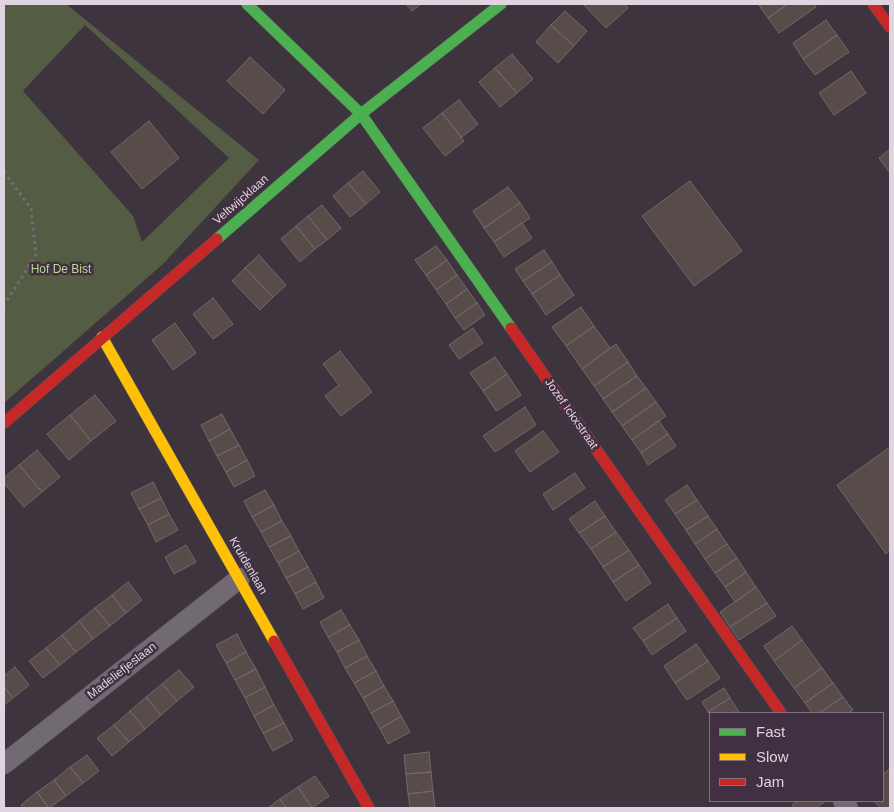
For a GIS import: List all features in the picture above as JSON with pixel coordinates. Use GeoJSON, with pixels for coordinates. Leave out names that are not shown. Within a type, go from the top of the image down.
{"type":"FeatureCollection","features":[{"type":"Feature","properties":{"kind":"street","name":"Jozef Ickxstraat"},"geometry":{"type":"LineString","coordinates":[[246,4],[361,114],[780,712]]}},
{"type":"Feature","properties":{"kind":"street","name":"Veltwijcklaan"},"geometry":{"type":"LineString","coordinates":[[4,423],[361,114],[500,4]]}},
{"type":"Feature","properties":{"kind":"street"},"geometry":{"type":"LineString","coordinates":[[873,4],[890,27]]}},
{"type":"Feature","properties":{"kind":"street","name":"Kruidenlaan"},"geometry":{"type":"LineString","coordinates":[[102,337],[369,808]]}},
{"type":"Feature","properties":{"kind":"street","name":"Madeliefjeslaan"},"geometry":{"type":"LineString","coordinates":[[4,764],[240,578]]}},
{"type":"Feature","properties":{"kind":"path"},"geometry":{"type":"LineString","coordinates":[[4,172],[31,209],[36,255],[4,306]]}},
{"type":"Feature","properties":{"kind":"green space","name":"Hof De Bist"},"geometry":{"type":"Polygon","coordinates":[[[4,4],[66,4],[259,160],[163,264],[4,403],[4,4]],[[85,25],[23,91],[133,216],[142,242],[229,158],[85,25]]]}},
{"type":"Feature","properties":{"kind":"building"},"geometry":{"type":"Polygon","coordinates":[[[406,4],[421,4],[412,11],[406,4]]]}},
{"type":"Feature","properties":{"kind":"building"},"geometry":{"type":"Polygon","coordinates":[[[583,4],[624,4],[628,8],[606,28],[583,4]]]}},
{"type":"Feature","properties":{"kind":"building"},"geometry":{"type":"Polygon","coordinates":[[[758,4],[788,4],[768,18],[758,4]]]}},
{"type":"Feature","properties":{"kind":"building"},"geometry":{"type":"Polygon","coordinates":[[[788,4],[814,4],[816,7],[779,33],[768,18],[788,4]]]}},
{"type":"Feature","properties":{"kind":"building"},"geometry":{"type":"Polygon","coordinates":[[[565,11],[587,31],[574,46],[551,25],[565,11]]]}},
{"type":"Feature","properties":{"kind":"building"},"geometry":{"type":"Polygon","coordinates":[[[826,20],[837,35],[803,59],[793,43],[826,20]]]}},
{"type":"Feature","properties":{"kind":"building"},"geometry":{"type":"Polygon","coordinates":[[[551,25],[574,46],[558,63],[536,42],[551,25]]]}},
{"type":"Feature","properties":{"kind":"building"},"geometry":{"type":"Polygon","coordinates":[[[837,35],[849,52],[815,75],[803,59],[837,35]]]}},
{"type":"Feature","properties":{"kind":"building"},"geometry":{"type":"Polygon","coordinates":[[[512,54],[533,79],[517,93],[495,68],[512,54]]]}},
{"type":"Feature","properties":{"kind":"building"},"geometry":{"type":"Polygon","coordinates":[[[250,57],[285,90],[263,114],[227,81],[250,57]]]}},
{"type":"Feature","properties":{"kind":"building"},"geometry":{"type":"Polygon","coordinates":[[[495,68],[517,93],[500,107],[479,82],[495,68]]]}},
{"type":"Feature","properties":{"kind":"building"},"geometry":{"type":"Polygon","coordinates":[[[851,71],[866,93],[834,115],[819,93],[851,71]]]}},
{"type":"Feature","properties":{"kind":"building"},"geometry":{"type":"Polygon","coordinates":[[[459,100],[478,124],[462,137],[442,113],[459,100]]]}},
{"type":"Feature","properties":{"kind":"building"},"geometry":{"type":"Polygon","coordinates":[[[442,113],[464,141],[445,156],[423,128],[442,113]]]}},
{"type":"Feature","properties":{"kind":"building"},"geometry":{"type":"Polygon","coordinates":[[[149,121],[179,158],[142,189],[111,152],[149,121]]]}},
{"type":"Feature","properties":{"kind":"building"},"geometry":{"type":"Polygon","coordinates":[[[890,149],[890,173],[879,158],[890,149]]]}},
{"type":"Feature","properties":{"kind":"building"},"geometry":{"type":"Polygon","coordinates":[[[363,171],[380,192],[366,204],[348,183],[363,171]]]}},
{"type":"Feature","properties":{"kind":"building"},"geometry":{"type":"Polygon","coordinates":[[[690,181],[742,251],[694,286],[642,216],[690,181]]]}},
{"type":"Feature","properties":{"kind":"building"},"geometry":{"type":"Polygon","coordinates":[[[348,183],[366,204],[350,217],[333,196],[348,183]]]}},
{"type":"Feature","properties":{"kind":"building"},"geometry":{"type":"Polygon","coordinates":[[[508,187],[520,203],[484,228],[473,211],[508,187]]]}},
{"type":"Feature","properties":{"kind":"building"},"geometry":{"type":"Polygon","coordinates":[[[520,203],[530,218],[494,242],[484,228],[520,203]]]}},
{"type":"Feature","properties":{"kind":"building"},"geometry":{"type":"Polygon","coordinates":[[[322,205],[341,228],[327,240],[308,216],[322,205]]]}},
{"type":"Feature","properties":{"kind":"building"},"geometry":{"type":"Polygon","coordinates":[[[308,216],[327,240],[315,249],[296,226],[308,216]]]}},
{"type":"Feature","properties":{"kind":"building"},"geometry":{"type":"Polygon","coordinates":[[[522,223],[532,238],[504,257],[494,242],[522,223]]]}},
{"type":"Feature","properties":{"kind":"building"},"geometry":{"type":"Polygon","coordinates":[[[296,226],[315,249],[300,262],[281,239],[296,226]]]}},
{"type":"Feature","properties":{"kind":"building"},"geometry":{"type":"Polygon","coordinates":[[[436,246],[447,260],[426,275],[415,260],[436,246]]]}},
{"type":"Feature","properties":{"kind":"building"},"geometry":{"type":"Polygon","coordinates":[[[544,250],[552,262],[523,281],[515,269],[544,250]]]}},
{"type":"Feature","properties":{"kind":"building"},"geometry":{"type":"Polygon","coordinates":[[[259,255],[286,285],[273,297],[245,268],[259,255]]]}},
{"type":"Feature","properties":{"kind":"building"},"geometry":{"type":"Polygon","coordinates":[[[447,260],[457,275],[436,290],[426,275],[447,260]]]}},
{"type":"Feature","properties":{"kind":"building"},"geometry":{"type":"Polygon","coordinates":[[[552,262],[560,275],[532,294],[523,281],[552,262]]]}},
{"type":"Feature","properties":{"kind":"building"},"geometry":{"type":"Polygon","coordinates":[[[245,268],[273,297],[260,310],[232,281],[245,268]]]}},
{"type":"Feature","properties":{"kind":"building"},"geometry":{"type":"Polygon","coordinates":[[[457,275],[467,289],[446,304],[436,290],[457,275]]]}},
{"type":"Feature","properties":{"kind":"building"},"geometry":{"type":"Polygon","coordinates":[[[560,275],[574,295],[546,315],[532,294],[560,275]]]}},
{"type":"Feature","properties":{"kind":"building"},"geometry":{"type":"Polygon","coordinates":[[[467,289],[477,303],[455,318],[446,304],[467,289]]]}},
{"type":"Feature","properties":{"kind":"building"},"geometry":{"type":"Polygon","coordinates":[[[213,298],[233,324],[213,339],[193,314],[213,298]]]}},
{"type":"Feature","properties":{"kind":"building"},"geometry":{"type":"Polygon","coordinates":[[[477,303],[485,315],[464,330],[455,318],[477,303]]]}},
{"type":"Feature","properties":{"kind":"building"},"geometry":{"type":"Polygon","coordinates":[[[581,307],[594,326],[566,346],[552,327],[581,307]]]}},
{"type":"Feature","properties":{"kind":"building"},"geometry":{"type":"Polygon","coordinates":[[[175,323],[196,353],[173,370],[152,340],[175,323]]]}},
{"type":"Feature","properties":{"kind":"building"},"geometry":{"type":"Polygon","coordinates":[[[594,326],[610,348],[582,369],[566,346],[594,326]]]}},
{"type":"Feature","properties":{"kind":"building"},"geometry":{"type":"Polygon","coordinates":[[[473,328],[483,343],[459,359],[449,345],[473,328]]]}},
{"type":"Feature","properties":{"kind":"building"},"geometry":{"type":"Polygon","coordinates":[[[616,344],[628,362],[594,386],[582,369],[616,344]]]}},
{"type":"Feature","properties":{"kind":"building"},"geometry":{"type":"Polygon","coordinates":[[[340,351],[372,392],[341,416],[325,396],[339,385],[323,364],[340,351]]]}},
{"type":"Feature","properties":{"kind":"building"},"geometry":{"type":"Polygon","coordinates":[[[495,357],[507,374],[483,391],[470,373],[495,357]]]}},
{"type":"Feature","properties":{"kind":"building"},"geometry":{"type":"Polygon","coordinates":[[[628,362],[637,376],[603,399],[594,386],[628,362]]]}},
{"type":"Feature","properties":{"kind":"building"},"geometry":{"type":"Polygon","coordinates":[[[507,374],[521,395],[496,411],[483,391],[507,374]]]}},
{"type":"Feature","properties":{"kind":"building"},"geometry":{"type":"Polygon","coordinates":[[[637,376],[646,388],[612,412],[603,399],[637,376]]]}},
{"type":"Feature","properties":{"kind":"building"},"geometry":{"type":"Polygon","coordinates":[[[646,388],[656,402],[622,426],[612,412],[646,388]]]}},
{"type":"Feature","properties":{"kind":"building"},"geometry":{"type":"Polygon","coordinates":[[[95,395],[116,421],[91,441],[70,415],[95,395]]]}},
{"type":"Feature","properties":{"kind":"building"},"geometry":{"type":"Polygon","coordinates":[[[656,402],[666,416],[632,440],[622,426],[656,402]]]}},
{"type":"Feature","properties":{"kind":"building"},"geometry":{"type":"Polygon","coordinates":[[[525,407],[536,425],[495,452],[483,436],[525,407]]]}},
{"type":"Feature","properties":{"kind":"building"},"geometry":{"type":"Polygon","coordinates":[[[222,414],[230,429],[209,441],[201,425],[222,414]]]}},
{"type":"Feature","properties":{"kind":"building"},"geometry":{"type":"Polygon","coordinates":[[[70,415],[91,441],[69,460],[47,434],[70,415]]]}},
{"type":"Feature","properties":{"kind":"building"},"geometry":{"type":"Polygon","coordinates":[[[659,421],[668,434],[641,453],[632,440],[659,421]]]}},
{"type":"Feature","properties":{"kind":"building"},"geometry":{"type":"Polygon","coordinates":[[[230,429],[239,445],[217,456],[209,441],[230,429]]]}},
{"type":"Feature","properties":{"kind":"building"},"geometry":{"type":"Polygon","coordinates":[[[543,431],[559,452],[530,472],[515,451],[543,431]]]}},
{"type":"Feature","properties":{"kind":"building"},"geometry":{"type":"Polygon","coordinates":[[[668,434],[676,446],[648,465],[641,453],[668,434]]]}},
{"type":"Feature","properties":{"kind":"building"},"geometry":{"type":"Polygon","coordinates":[[[239,445],[247,460],[226,472],[217,456],[239,445]]]}},
{"type":"Feature","properties":{"kind":"building"},"geometry":{"type":"Polygon","coordinates":[[[890,447],[890,550],[886,554],[837,485],[890,447]]]}},
{"type":"Feature","properties":{"kind":"building"},"geometry":{"type":"Polygon","coordinates":[[[37,450],[60,477],[42,492],[19,465],[37,450]]]}},
{"type":"Feature","properties":{"kind":"building"},"geometry":{"type":"Polygon","coordinates":[[[247,460],[255,476],[234,487],[226,472],[247,460]]]}},
{"type":"Feature","properties":{"kind":"building"},"geometry":{"type":"Polygon","coordinates":[[[19,465],[42,492],[24,507],[4,483],[4,478],[19,465]]]}},
{"type":"Feature","properties":{"kind":"building"},"geometry":{"type":"Polygon","coordinates":[[[575,473],[585,488],[553,510],[543,494],[575,473]]]}},
{"type":"Feature","properties":{"kind":"building"},"geometry":{"type":"Polygon","coordinates":[[[153,482],[161,498],[139,509],[131,493],[153,482]]]}},
{"type":"Feature","properties":{"kind":"building"},"geometry":{"type":"Polygon","coordinates":[[[687,485],[697,500],[675,514],[665,500],[687,485]]]}},
{"type":"Feature","properties":{"kind":"building"},"geometry":{"type":"Polygon","coordinates":[[[265,490],[274,505],[252,517],[244,501],[265,490]]]}},
{"type":"Feature","properties":{"kind":"building"},"geometry":{"type":"Polygon","coordinates":[[[161,498],[169,514],[148,525],[139,509],[161,498]]]}},
{"type":"Feature","properties":{"kind":"building"},"geometry":{"type":"Polygon","coordinates":[[[697,500],[708,516],[686,530],[675,514],[697,500]]]}},
{"type":"Feature","properties":{"kind":"building"},"geometry":{"type":"Polygon","coordinates":[[[595,501],[605,516],[579,533],[569,519],[595,501]]]}},
{"type":"Feature","properties":{"kind":"building"},"geometry":{"type":"Polygon","coordinates":[[[274,505],[282,521],[261,532],[252,517],[274,505]]]}},
{"type":"Feature","properties":{"kind":"building"},"geometry":{"type":"Polygon","coordinates":[[[169,514],[178,530],[156,542],[148,525],[169,514]]]}},
{"type":"Feature","properties":{"kind":"building"},"geometry":{"type":"Polygon","coordinates":[[[605,516],[616,532],[591,549],[579,533],[605,516]]]}},
{"type":"Feature","properties":{"kind":"building"},"geometry":{"type":"Polygon","coordinates":[[[708,516],[717,529],[695,544],[686,530],[708,516]]]}},
{"type":"Feature","properties":{"kind":"building"},"geometry":{"type":"Polygon","coordinates":[[[282,521],[291,536],[269,547],[261,532],[282,521]]]}},
{"type":"Feature","properties":{"kind":"building"},"geometry":{"type":"Polygon","coordinates":[[[717,529],[727,544],[705,559],[695,544],[717,529]]]}},
{"type":"Feature","properties":{"kind":"building"},"geometry":{"type":"Polygon","coordinates":[[[616,532],[629,550],[603,567],[591,549],[616,532]]]}},
{"type":"Feature","properties":{"kind":"building"},"geometry":{"type":"Polygon","coordinates":[[[291,536],[299,551],[278,563],[269,547],[291,536]]]}},
{"type":"Feature","properties":{"kind":"building"},"geometry":{"type":"Polygon","coordinates":[[[727,544],[737,558],[715,573],[705,559],[727,544]]]}},
{"type":"Feature","properties":{"kind":"building"},"geometry":{"type":"Polygon","coordinates":[[[186,545],[196,562],[174,574],[165,557],[186,545]]]}},
{"type":"Feature","properties":{"kind":"building"},"geometry":{"type":"Polygon","coordinates":[[[629,550],[639,565],[613,582],[603,567],[629,550]]]}},
{"type":"Feature","properties":{"kind":"building"},"geometry":{"type":"Polygon","coordinates":[[[299,551],[308,567],[286,578],[278,563],[299,551]]]}},
{"type":"Feature","properties":{"kind":"building"},"geometry":{"type":"Polygon","coordinates":[[[737,558],[746,572],[725,587],[715,573],[737,558]]]}},
{"type":"Feature","properties":{"kind":"building"},"geometry":{"type":"Polygon","coordinates":[[[639,565],[651,583],[626,601],[613,582],[639,565]]]}},
{"type":"Feature","properties":{"kind":"building"},"geometry":{"type":"Polygon","coordinates":[[[308,567],[316,582],[295,594],[286,578],[308,567]]]}},
{"type":"Feature","properties":{"kind":"building"},"geometry":{"type":"Polygon","coordinates":[[[746,572],[756,587],[735,602],[725,587],[746,572]]]}},
{"type":"Feature","properties":{"kind":"building"},"geometry":{"type":"Polygon","coordinates":[[[128,582],[142,600],[126,613],[112,595],[128,582]]]}},
{"type":"Feature","properties":{"kind":"building"},"geometry":{"type":"Polygon","coordinates":[[[316,582],[324,598],[303,609],[295,594],[316,582]]]}},
{"type":"Feature","properties":{"kind":"building"},"geometry":{"type":"Polygon","coordinates":[[[756,587],[767,603],[730,627],[720,612],[756,587]]]}},
{"type":"Feature","properties":{"kind":"building"},"geometry":{"type":"Polygon","coordinates":[[[112,595],[126,613],[110,626],[95,608],[112,595]]]}},
{"type":"Feature","properties":{"kind":"building"},"geometry":{"type":"Polygon","coordinates":[[[767,603],[776,616],[739,640],[730,627],[767,603]]]}},
{"type":"Feature","properties":{"kind":"building"},"geometry":{"type":"Polygon","coordinates":[[[668,604],[677,618],[643,641],[633,628],[668,604]]]}},
{"type":"Feature","properties":{"kind":"building"},"geometry":{"type":"Polygon","coordinates":[[[95,608],[110,626],[93,639],[79,621],[95,608]]]}},
{"type":"Feature","properties":{"kind":"building"},"geometry":{"type":"Polygon","coordinates":[[[341,610],[350,625],[328,637],[320,622],[341,610]]]}},
{"type":"Feature","properties":{"kind":"building"},"geometry":{"type":"Polygon","coordinates":[[[677,618],[686,631],[652,655],[643,641],[677,618]]]}},
{"type":"Feature","properties":{"kind":"building"},"geometry":{"type":"Polygon","coordinates":[[[79,621],[93,639],[76,652],[62,635],[79,621]]]}},
{"type":"Feature","properties":{"kind":"building"},"geometry":{"type":"Polygon","coordinates":[[[350,625],[359,640],[337,652],[328,637],[350,625]]]}},
{"type":"Feature","properties":{"kind":"building"},"geometry":{"type":"Polygon","coordinates":[[[792,626],[802,640],[774,661],[764,646],[792,626]]]}},
{"type":"Feature","properties":{"kind":"building"},"geometry":{"type":"Polygon","coordinates":[[[237,634],[246,652],[226,663],[216,645],[237,634]]]}},
{"type":"Feature","properties":{"kind":"building"},"geometry":{"type":"Polygon","coordinates":[[[62,635],[76,652],[60,665],[46,648],[62,635]]]}},
{"type":"Feature","properties":{"kind":"building"},"geometry":{"type":"Polygon","coordinates":[[[359,640],[367,656],[345,668],[337,652],[359,640]]]}},
{"type":"Feature","properties":{"kind":"building"},"geometry":{"type":"Polygon","coordinates":[[[802,640],[822,668],[794,688],[774,661],[802,640]]]}},
{"type":"Feature","properties":{"kind":"building"},"geometry":{"type":"Polygon","coordinates":[[[696,644],[708,661],[675,683],[664,666],[696,644]]]}},
{"type":"Feature","properties":{"kind":"building"},"geometry":{"type":"Polygon","coordinates":[[[46,648],[60,665],[43,678],[29,661],[46,648]]]}},
{"type":"Feature","properties":{"kind":"building"},"geometry":{"type":"Polygon","coordinates":[[[246,652],[256,669],[235,680],[226,663],[246,652]]]}},
{"type":"Feature","properties":{"kind":"building"},"geometry":{"type":"Polygon","coordinates":[[[367,656],[376,671],[354,683],[345,668],[367,656]]]}},
{"type":"Feature","properties":{"kind":"building"},"geometry":{"type":"Polygon","coordinates":[[[708,661],[720,678],[687,700],[675,683],[708,661]]]}},
{"type":"Feature","properties":{"kind":"building"},"geometry":{"type":"Polygon","coordinates":[[[15,667],[29,685],[13,698],[4,687],[4,676],[15,667]]]}},
{"type":"Feature","properties":{"kind":"building"},"geometry":{"type":"Polygon","coordinates":[[[822,668],[833,683],[805,703],[794,688],[822,668]]]}},
{"type":"Feature","properties":{"kind":"building"},"geometry":{"type":"Polygon","coordinates":[[[256,669],[265,687],[245,698],[235,680],[256,669]]]}},
{"type":"Feature","properties":{"kind":"building"},"geometry":{"type":"Polygon","coordinates":[[[179,670],[194,687],[177,701],[162,684],[179,670]]]}},
{"type":"Feature","properties":{"kind":"building"},"geometry":{"type":"Polygon","coordinates":[[[376,671],[384,686],[363,698],[354,683],[376,671]]]}},
{"type":"Feature","properties":{"kind":"building"},"geometry":{"type":"Polygon","coordinates":[[[833,683],[843,697],[820,712],[811,712],[805,703],[833,683]]]}},
{"type":"Feature","properties":{"kind":"building"},"geometry":{"type":"Polygon","coordinates":[[[162,684],[177,701],[161,715],[146,697],[162,684]]]}},
{"type":"Feature","properties":{"kind":"building"},"geometry":{"type":"Polygon","coordinates":[[[384,686],[393,701],[371,713],[363,698],[384,686]]]}},
{"type":"Feature","properties":{"kind":"building"},"geometry":{"type":"Polygon","coordinates":[[[4,687],[13,698],[4,705],[4,687]]]}},
{"type":"Feature","properties":{"kind":"building"},"geometry":{"type":"Polygon","coordinates":[[[265,687],[274,705],[254,716],[245,698],[265,687]]]}},
{"type":"Feature","properties":{"kind":"building"},"geometry":{"type":"Polygon","coordinates":[[[724,688],[730,698],[708,712],[702,702],[724,688]]]}},
{"type":"Feature","properties":{"kind":"building"},"geometry":{"type":"Polygon","coordinates":[[[146,697],[161,715],[145,729],[130,711],[146,697]]]}},
{"type":"Feature","properties":{"kind":"building"},"geometry":{"type":"Polygon","coordinates":[[[843,697],[853,710],[850,712],[820,712],[843,697]]]}},
{"type":"Feature","properties":{"kind":"building"},"geometry":{"type":"Polygon","coordinates":[[[730,698],[739,712],[709,714],[708,712],[730,698]]]}},
{"type":"Feature","properties":{"kind":"building"},"geometry":{"type":"Polygon","coordinates":[[[393,701],[401,716],[380,729],[371,713],[393,701]]]}},
{"type":"Feature","properties":{"kind":"building"},"geometry":{"type":"Polygon","coordinates":[[[274,705],[284,723],[263,733],[254,716],[274,705]]]}},
{"type":"Feature","properties":{"kind":"building"},"geometry":{"type":"Polygon","coordinates":[[[130,711],[145,729],[129,742],[114,725],[130,711]]]}},
{"type":"Feature","properties":{"kind":"building"},"geometry":{"type":"Polygon","coordinates":[[[401,716],[410,732],[388,744],[380,729],[401,716]]]}},
{"type":"Feature","properties":{"kind":"building"},"geometry":{"type":"Polygon","coordinates":[[[284,723],[293,740],[273,751],[263,733],[284,723]]]}},
{"type":"Feature","properties":{"kind":"building"},"geometry":{"type":"Polygon","coordinates":[[[114,725],[129,742],[112,756],[97,738],[114,725]]]}},
{"type":"Feature","properties":{"kind":"building"},"geometry":{"type":"Polygon","coordinates":[[[429,752],[431,772],[406,774],[404,755],[429,752]]]}},
{"type":"Feature","properties":{"kind":"building"},"geometry":{"type":"Polygon","coordinates":[[[87,755],[99,771],[83,783],[70,767],[87,755]]]}},
{"type":"Feature","properties":{"kind":"building"},"geometry":{"type":"Polygon","coordinates":[[[70,767],[83,783],[66,796],[54,780],[70,767]]]}},
{"type":"Feature","properties":{"kind":"building"},"geometry":{"type":"Polygon","coordinates":[[[890,769],[890,808],[880,808],[875,802],[884,802],[884,773],[890,769]]]}},
{"type":"Feature","properties":{"kind":"building"},"geometry":{"type":"Polygon","coordinates":[[[431,772],[433,791],[408,794],[406,774],[431,772]]]}},
{"type":"Feature","properties":{"kind":"building"},"geometry":{"type":"Polygon","coordinates":[[[315,776],[329,796],[312,808],[298,787],[315,776]]]}},
{"type":"Feature","properties":{"kind":"building"},"geometry":{"type":"Polygon","coordinates":[[[54,780],[66,796],[49,808],[37,792],[54,780]]]}},
{"type":"Feature","properties":{"kind":"building"},"geometry":{"type":"Polygon","coordinates":[[[298,787],[312,808],[286,808],[280,799],[298,787]]]}},
{"type":"Feature","properties":{"kind":"building"},"geometry":{"type":"Polygon","coordinates":[[[433,791],[435,808],[410,808],[408,794],[433,791]]]}},
{"type":"Feature","properties":{"kind":"building"},"geometry":{"type":"Polygon","coordinates":[[[37,792],[49,808],[23,808],[21,805],[37,792]]]}},
{"type":"Feature","properties":{"kind":"building"},"geometry":{"type":"Polygon","coordinates":[[[280,799],[286,808],[268,808],[280,799]]]}},
{"type":"Feature","properties":{"kind":"building"},"geometry":{"type":"Polygon","coordinates":[[[796,802],[825,802],[816,808],[795,808],[792,805],[796,802]]]}},
{"type":"Feature","properties":{"kind":"traffic: fast"},"geometry":{"type":"LineString","coordinates":[[247,4],[361,114],[511,328]]}},
{"type":"Feature","properties":{"kind":"traffic: fast"},"geometry":{"type":"LineString","coordinates":[[217,239],[361,114],[501,4]]}},
{"type":"Feature","properties":{"kind":"traffic: slow"},"geometry":{"type":"LineString","coordinates":[[102,337],[274,641]]}},
{"type":"Feature","properties":{"kind":"traffic: jam"},"geometry":{"type":"LineString","coordinates":[[873,4],[890,27]]}},
{"type":"Feature","properties":{"kind":"traffic: jam"},"geometry":{"type":"LineString","coordinates":[[4,423],[217,239]]}},
{"type":"Feature","properties":{"kind":"traffic: jam"},"geometry":{"type":"LineString","coordinates":[[511,328],[780,712]]}},
{"type":"Feature","properties":{"kind":"traffic: jam"},"geometry":{"type":"LineString","coordinates":[[274,641],[369,808]]}}]}
